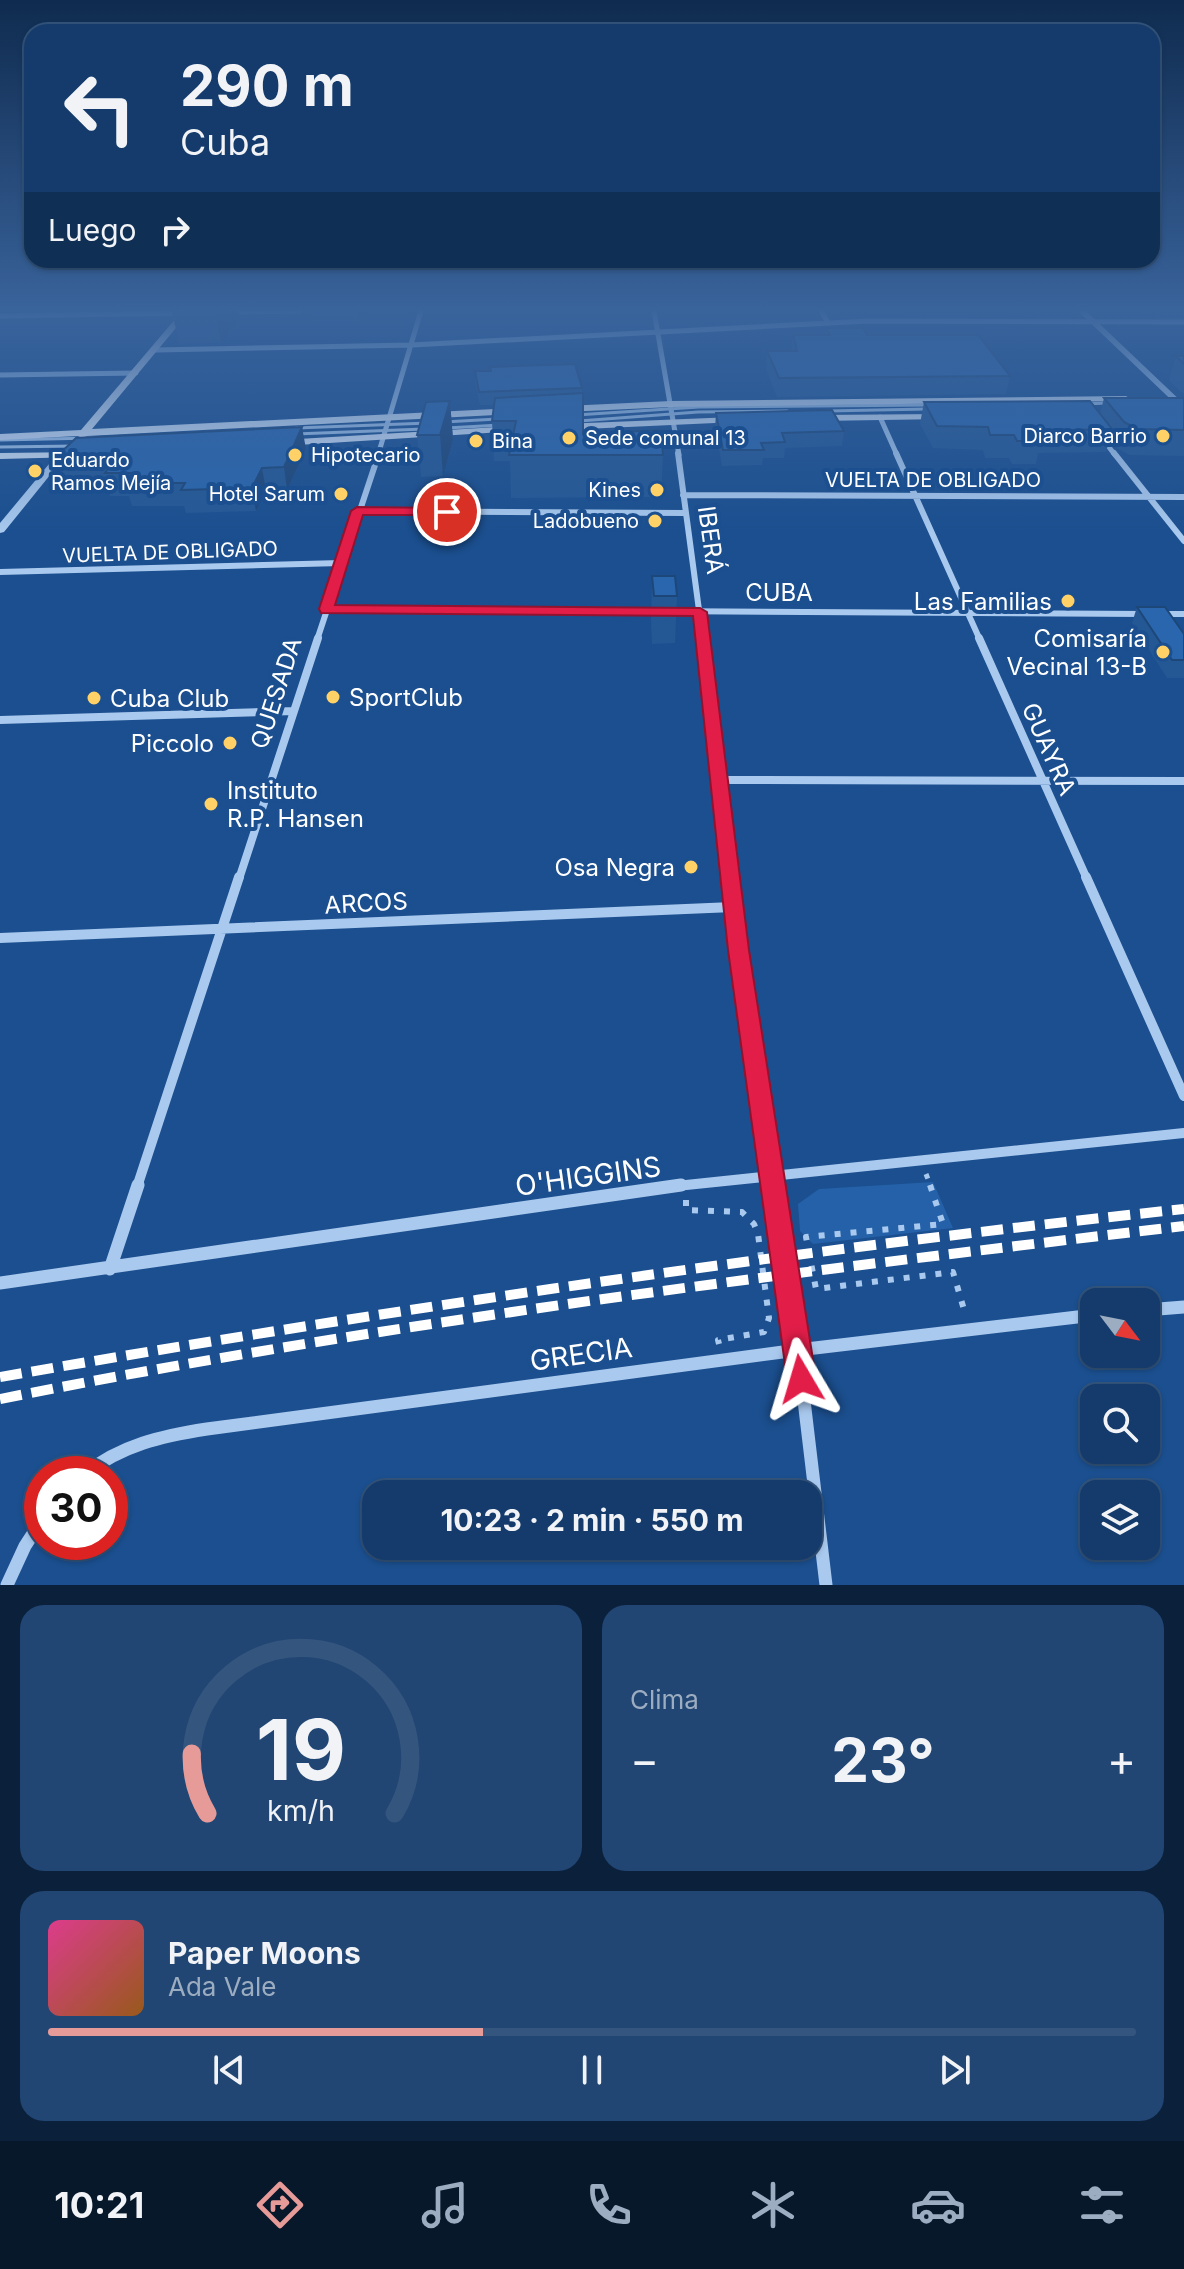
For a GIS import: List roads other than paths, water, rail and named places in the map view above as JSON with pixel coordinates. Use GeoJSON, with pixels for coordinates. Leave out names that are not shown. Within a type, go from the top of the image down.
{"type":"FeatureCollection","features":[{"type":"Feature","properties":{"kind":"main road"},"geometry":{"type":"LineString","coordinates":[[80,445],[127,385]]}},
{"type":"Feature","properties":{"kind":"main road"},"geometry":{"type":"LineString","coordinates":[[559,412],[1134,401]]}},
{"type":"Feature","properties":{"kind":"main road"},"geometry":{"type":"LineString","coordinates":[[266,444],[524,410]]}},
{"type":"Feature","properties":{"kind":"main road"},"geometry":{"type":"LineString","coordinates":[[548,425],[672,412],[957,417]]}},
{"type":"Feature","properties":{"kind":"main road"},"geometry":{"type":"LineString","coordinates":[[1085,415],[1114,412]]}},
{"type":"Feature","properties":{"kind":"main road"},"geometry":{"type":"LineString","coordinates":[[0,456],[80,445],[386,427],[531,428]]}},
{"type":"Feature","properties":{"kind":"main road"},"geometry":{"type":"LineString","coordinates":[[0,438],[80,445]]}},
{"type":"Feature","properties":{"kind":"street","name":"QUESADA"},"geometry":{"type":"LineString","coordinates":[[110,1269],[224,929],[399,385]]}},
{"type":"Feature","properties":{"kind":"street","name":"IBERÁ"},"geometry":{"type":"LineString","coordinates":[[668,385],[700,612],[733,907],[798,1350],[826,1585]]}},
{"type":"Feature","properties":{"kind":"street"},"geometry":{"type":"LineString","coordinates":[[1155,385],[1176,406]]}},
{"type":"Feature","properties":{"kind":"street","name":"GUAYRA"},"geometry":{"type":"LineString","coordinates":[[880,417],[1184,1096]]}},
{"type":"Feature","properties":{"kind":"street"},"geometry":{"type":"LineString","coordinates":[[1094,427],[1184,541]]}},
{"type":"Feature","properties":{"kind":"street"},"geometry":{"type":"LineString","coordinates":[[0,530],[80,445]]}},
{"type":"Feature","properties":{"kind":"street","name":"VUELTA DE OBLIGADO"},"geometry":{"type":"LineString","coordinates":[[683,495],[1184,497]]}},
{"type":"Feature","properties":{"kind":"street"},"geometry":{"type":"LineString","coordinates":[[357,511],[685,513]]}},
{"type":"Feature","properties":{"kind":"street","name":"VUELTA DE OBLIGADO"},"geometry":{"type":"LineString","coordinates":[[0,572],[341,563]]}},
{"type":"Feature","properties":{"kind":"street","name":"CUBA"},"geometry":{"type":"LineString","coordinates":[[326,609],[1184,614]]}},
{"type":"Feature","properties":{"kind":"street"},"geometry":{"type":"LineString","coordinates":[[0,720],[294,711]]}},
{"type":"Feature","properties":{"kind":"street"},"geometry":{"type":"LineString","coordinates":[[721,780],[1184,781]]}},
{"type":"Feature","properties":{"kind":"street","name":"ARCOS"},"geometry":{"type":"LineString","coordinates":[[0,938],[733,907]]}},
{"type":"Feature","properties":{"kind":"street","name":"O'HIGGINS"},"geometry":{"type":"LineString","coordinates":[[0,1283],[770,1174],[1184,1133]]}},
{"type":"Feature","properties":{"kind":"street"},"geometry":{"type":"LineString","coordinates":[[1160,1309],[1184,1307]]}},
{"type":"Feature","properties":{"kind":"street","name":"GRECIA"},"geometry":{"type":"LineString","coordinates":[[111,1456],[148,1438],[724,1359],[1080,1316]]}},
{"type":"Feature","properties":{"kind":"street"},"geometry":{"type":"LineString","coordinates":[[7,1585],[24,1548]]}},
{"type":"Feature","properties":{"kind":"lane"},"geometry":{"type":"LineString","coordinates":[[1073,408],[1114,412]]}},
{"type":"Feature","properties":{"kind":"lane"},"geometry":{"type":"LineString","coordinates":[[672,412],[940,409]]}},
{"type":"Feature","properties":{"kind":"lane"},"geometry":{"type":"LineString","coordinates":[[283,435],[505,419]]}},
{"type":"Feature","properties":{"kind":"lane"},"geometry":{"type":"LineString","coordinates":[[386,427],[519,424]]}},
{"type":"Feature","properties":{"kind":"lane"},"geometry":{"type":"LineString","coordinates":[[0,447],[80,445]]}},
{"type":"Feature","properties":{"kind":"railway"},"geometry":{"type":"LineString","coordinates":[[0,1377],[590,1283],[887,1243],[1184,1209]]}},
{"type":"Feature","properties":{"kind":"railway"},"geometry":{"type":"LineString","coordinates":[[0,1399],[442,1322],[738,1281],[1184,1226]]}},
{"type":"Feature","properties":{"kind":"place","name":"Diarco Barrio"},"geometry":{"type":"Point","coordinates":[1163,436]}},
{"type":"Feature","properties":{"kind":"place","name":"Sede comunal 13"},"geometry":{"type":"Point","coordinates":[569,438]}},
{"type":"Feature","properties":{"kind":"place","name":"Bina"},"geometry":{"type":"Point","coordinates":[476,441]}},
{"type":"Feature","properties":{"kind":"place","name":"Hipotecario"},"geometry":{"type":"Point","coordinates":[295,455]}},
{"type":"Feature","properties":{"kind":"place","name":"Eduardo Ramos Mejía"},"geometry":{"type":"Point","coordinates":[35,471]}},
{"type":"Feature","properties":{"kind":"place","name":"Kines"},"geometry":{"type":"Point","coordinates":[657,490]}},
{"type":"Feature","properties":{"kind":"place","name":"Hotel Sarum"},"geometry":{"type":"Point","coordinates":[341,494]}},
{"type":"Feature","properties":{"kind":"place","name":"Ladobueno"},"geometry":{"type":"Point","coordinates":[655,521]}},
{"type":"Feature","properties":{"kind":"place","name":"Las Familias"},"geometry":{"type":"Point","coordinates":[1068,601]}},
{"type":"Feature","properties":{"kind":"place","name":"Comisaría Vecinal 13-B"},"geometry":{"type":"Point","coordinates":[1163,652]}},
{"type":"Feature","properties":{"kind":"place","name":"SportClub"},"geometry":{"type":"Point","coordinates":[333,697]}},
{"type":"Feature","properties":{"kind":"place","name":"Cuba Club"},"geometry":{"type":"Point","coordinates":[94,698]}},
{"type":"Feature","properties":{"kind":"place","name":"Piccolo"},"geometry":{"type":"Point","coordinates":[230,743]}},
{"type":"Feature","properties":{"kind":"place","name":"Instituto R.P. Hansen"},"geometry":{"type":"Point","coordinates":[211,804]}},
{"type":"Feature","properties":{"kind":"place","name":"Osa Negra"},"geometry":{"type":"Point","coordinates":[691,867]}}]}
